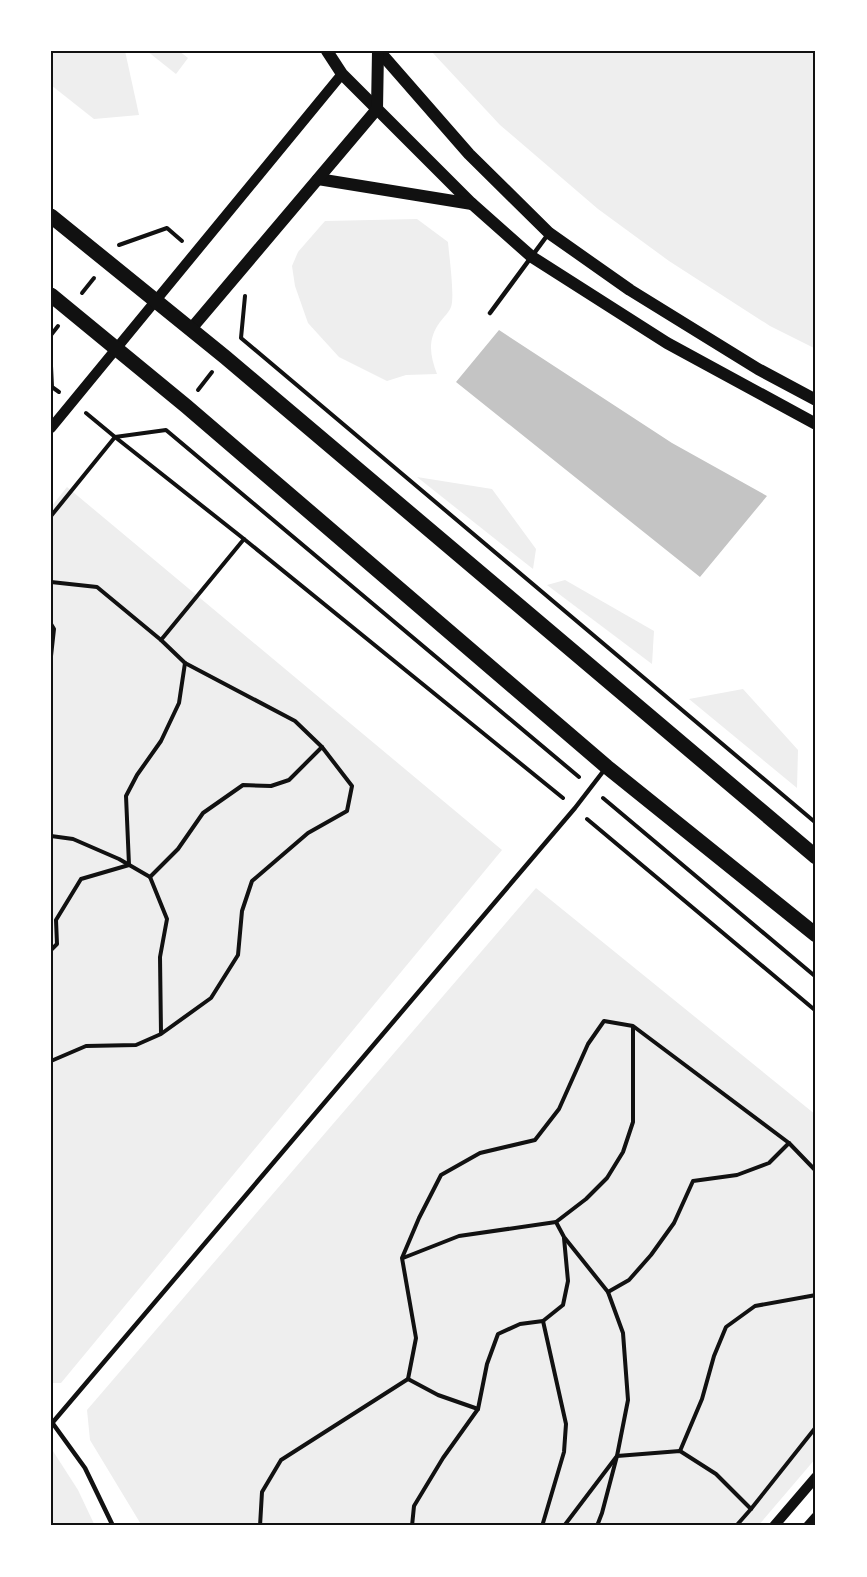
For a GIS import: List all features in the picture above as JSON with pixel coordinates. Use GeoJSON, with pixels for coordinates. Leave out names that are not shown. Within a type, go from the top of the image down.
{"type":"FeatureCollection","features":[{"type":"Feature","properties":{"kind":"main road"},"geometry":{"type":"LineString","coordinates":[[327,51],[342,74],[472,204],[532,257],[667,343],[816,424]]}},
{"type":"Feature","properties":{"kind":"main road"},"geometry":{"type":"LineString","coordinates":[[191,329],[377,109],[378,51]]}},
{"type":"Feature","properties":{"kind":"main road"},"geometry":{"type":"LineString","coordinates":[[378,51],[469,154],[549,233],[630,290],[758,369],[816,400]]}},
{"type":"Feature","properties":{"kind":"main road"},"geometry":{"type":"LineString","coordinates":[[318,179],[472,204]]}},
{"type":"Feature","properties":{"kind":"main road"},"geometry":{"type":"LineString","coordinates":[[51,216],[225,357],[816,857]]}},
{"type":"Feature","properties":{"kind":"main road"},"geometry":{"type":"LineString","coordinates":[[51,295],[186,406],[607,767],[816,935]]}},
{"type":"Feature","properties":{"kind":"street"},"geometry":{"type":"LineString","coordinates":[[51,428],[342,74]]}},
{"type":"Feature","properties":{"kind":"street"},"geometry":{"type":"LineString","coordinates":[[774,1526],[816,1477]]}},
{"type":"Feature","properties":{"kind":"street"},"geometry":{"type":"LineString","coordinates":[[808,1526],[816,1517]]}},
{"type":"Feature","properties":{"kind":"lane"},"geometry":{"type":"LineString","coordinates":[[490,313],[549,233]]}},
{"type":"Feature","properties":{"kind":"lane"},"geometry":{"type":"LineString","coordinates":[[113,1526],[85,1468],[52,1421],[575,808],[607,767]]}},
{"type":"Feature","properties":{"kind":"path"},"geometry":{"type":"LineString","coordinates":[[51,335],[119,245],[167,228],[195,252]]}},
{"type":"Feature","properties":{"kind":"path"},"geometry":{"type":"LineString","coordinates":[[110,238],[119,245]]}},
{"type":"Feature","properties":{"kind":"path"},"geometry":{"type":"LineString","coordinates":[[51,516],[115,437],[166,430],[241,338],[246,294],[231,282]]}},
{"type":"Feature","properties":{"kind":"path"},"geometry":{"type":"LineString","coordinates":[[241,338],[816,823]]}},
{"type":"Feature","properties":{"kind":"path"},"geometry":{"type":"LineString","coordinates":[[51,366],[52,387],[244,539],[575,808],[816,1011]]}},
{"type":"Feature","properties":{"kind":"path"},"geometry":{"type":"LineString","coordinates":[[166,430],[816,977]]}},
{"type":"Feature","properties":{"kind":"path"},"geometry":{"type":"LineString","coordinates":[[161,640],[244,539]]}},
{"type":"Feature","properties":{"kind":"path"},"geometry":{"type":"LineString","coordinates":[[51,582],[97,587],[185,663],[296,721],[322,747],[352,786],[347,811],[308,834],[252,880],[242,911],[238,955],[211,998],[160,1034],[136,1045],[86,1046],[51,1061]]}},
{"type":"Feature","properties":{"kind":"path"},"geometry":{"type":"LineString","coordinates":[[51,624],[54,629],[51,656]]}},
{"type":"Feature","properties":{"kind":"path"},"geometry":{"type":"LineString","coordinates":[[129,865],[126,796],[137,775],[161,741],[179,703],[185,663]]}},
{"type":"Feature","properties":{"kind":"path"},"geometry":{"type":"LineString","coordinates":[[150,878],[178,849],[203,813],[243,785],[271,786],[289,780],[322,747]]}},
{"type":"Feature","properties":{"kind":"path"},"geometry":{"type":"LineString","coordinates":[[51,836],[73,839],[129,865],[150,878],[167,920],[160,957],[160,1034]]}},
{"type":"Feature","properties":{"kind":"path"},"geometry":{"type":"LineString","coordinates":[[51,950],[57,944],[56,920],[81,879],[129,865]]}},
{"type":"Feature","properties":{"kind":"path"},"geometry":{"type":"LineString","coordinates":[[51,918],[56,920]]}},
{"type":"Feature","properties":{"kind":"path"},"geometry":{"type":"LineString","coordinates":[[260,1526],[262,1492],[281,1460],[408,1379],[416,1338],[402,1258],[418,1218],[441,1174],[480,1153],[535,1140],[559,1109],[588,1044],[604,1022],[633,1026],[789,1143],[816,1171]]}},
{"type":"Feature","properties":{"kind":"path"},"geometry":{"type":"LineString","coordinates":[[402,1258],[459,1236],[556,1222],[586,1199],[607,1178],[623,1152],[633,1122],[633,1026]]}},
{"type":"Feature","properties":{"kind":"path"},"geometry":{"type":"LineString","coordinates":[[608,1292],[629,1280],[651,1256],[674,1223],[693,1181],[737,1174],[768,1163],[789,1143]]}},
{"type":"Feature","properties":{"kind":"path"},"geometry":{"type":"LineString","coordinates":[[556,1222],[564,1237],[608,1292],[623,1333],[628,1400],[617,1456],[597,1526]]}},
{"type":"Feature","properties":{"kind":"path"},"geometry":{"type":"LineString","coordinates":[[412,1526],[414,1506],[443,1458],[478,1409],[488,1364],[498,1334],[520,1324],[543,1322],[563,1305],[568,1281],[564,1237]]}},
{"type":"Feature","properties":{"kind":"path"},"geometry":{"type":"LineString","coordinates":[[680,1451],[702,1399],[714,1356],[726,1327],[755,1306],[816,1295]]}},
{"type":"Feature","properties":{"kind":"path"},"geometry":{"type":"LineString","coordinates":[[543,1322],[566,1424],[564,1452],[544,1526]]}},
{"type":"Feature","properties":{"kind":"path"},"geometry":{"type":"LineString","coordinates":[[408,1379],[438,1395],[478,1409]]}},
{"type":"Feature","properties":{"kind":"path"},"geometry":{"type":"LineString","coordinates":[[736,1526],[816,1427]]}},
{"type":"Feature","properties":{"kind":"path"},"geometry":{"type":"LineString","coordinates":[[564,1526],[617,1456],[680,1451],[716,1474],[751,1509]]}},
{"type":"Feature","properties":{"kind":"shaded area"},"geometry":{"type":"Polygon","coordinates":[[[51,51],[125,51],[139,115],[94,119],[51,85],[51,51]]]}},
{"type":"Feature","properties":{"kind":"shaded area"},"geometry":{"type":"Polygon","coordinates":[[[147,51],[179,51],[188,58],[176,74],[147,51]]]}},
{"type":"Feature","properties":{"kind":"shaded area"},"geometry":{"type":"Polygon","coordinates":[[[431,51],[816,51],[816,349],[770,326],[669,261],[598,209],[500,125],[431,51]]]}},
{"type":"Feature","properties":{"kind":"shaded area"},"geometry":{"type":"Polygon","coordinates":[[[417,219],[448,242],[452,302],[431,341],[431,354],[437,374],[406,375],[387,381],[339,357],[308,323],[295,286],[292,266],[298,252],[325,221],[417,219]]]}},
{"type":"Feature","properties":{"kind":"shaded area"},"geometry":{"type":"Polygon","coordinates":[[[417,477],[492,489],[536,549],[533,569],[417,477]]]}},
{"type":"Feature","properties":{"kind":"shaded area"},"geometry":{"type":"Polygon","coordinates":[[[67,487],[502,850],[61,1383],[51,1383],[51,507],[67,487]]]}},
{"type":"Feature","properties":{"kind":"shaded area"},"geometry":{"type":"Polygon","coordinates":[[[565,580],[654,631],[652,664],[547,585],[565,580]]]}},
{"type":"Feature","properties":{"kind":"shaded area"},"geometry":{"type":"Polygon","coordinates":[[[743,689],[798,750],[797,788],[689,699],[743,689]]]}},
{"type":"Feature","properties":{"kind":"shaded area"},"geometry":{"type":"Polygon","coordinates":[[[536,888],[816,1115],[816,1458],[758,1526],[142,1526],[90,1440],[87,1410],[536,888]]]}},
{"type":"Feature","properties":{"kind":"shaded area"},"geometry":{"type":"Polygon","coordinates":[[[51,1448],[78,1490],[95,1526],[51,1526],[51,1448]]]}},
{"type":"Feature","properties":{"kind":"building"},"geometry":{"type":"Polygon","coordinates":[[[499,330],[672,443],[767,496],[700,577],[456,382],[499,330]]]}}]}
